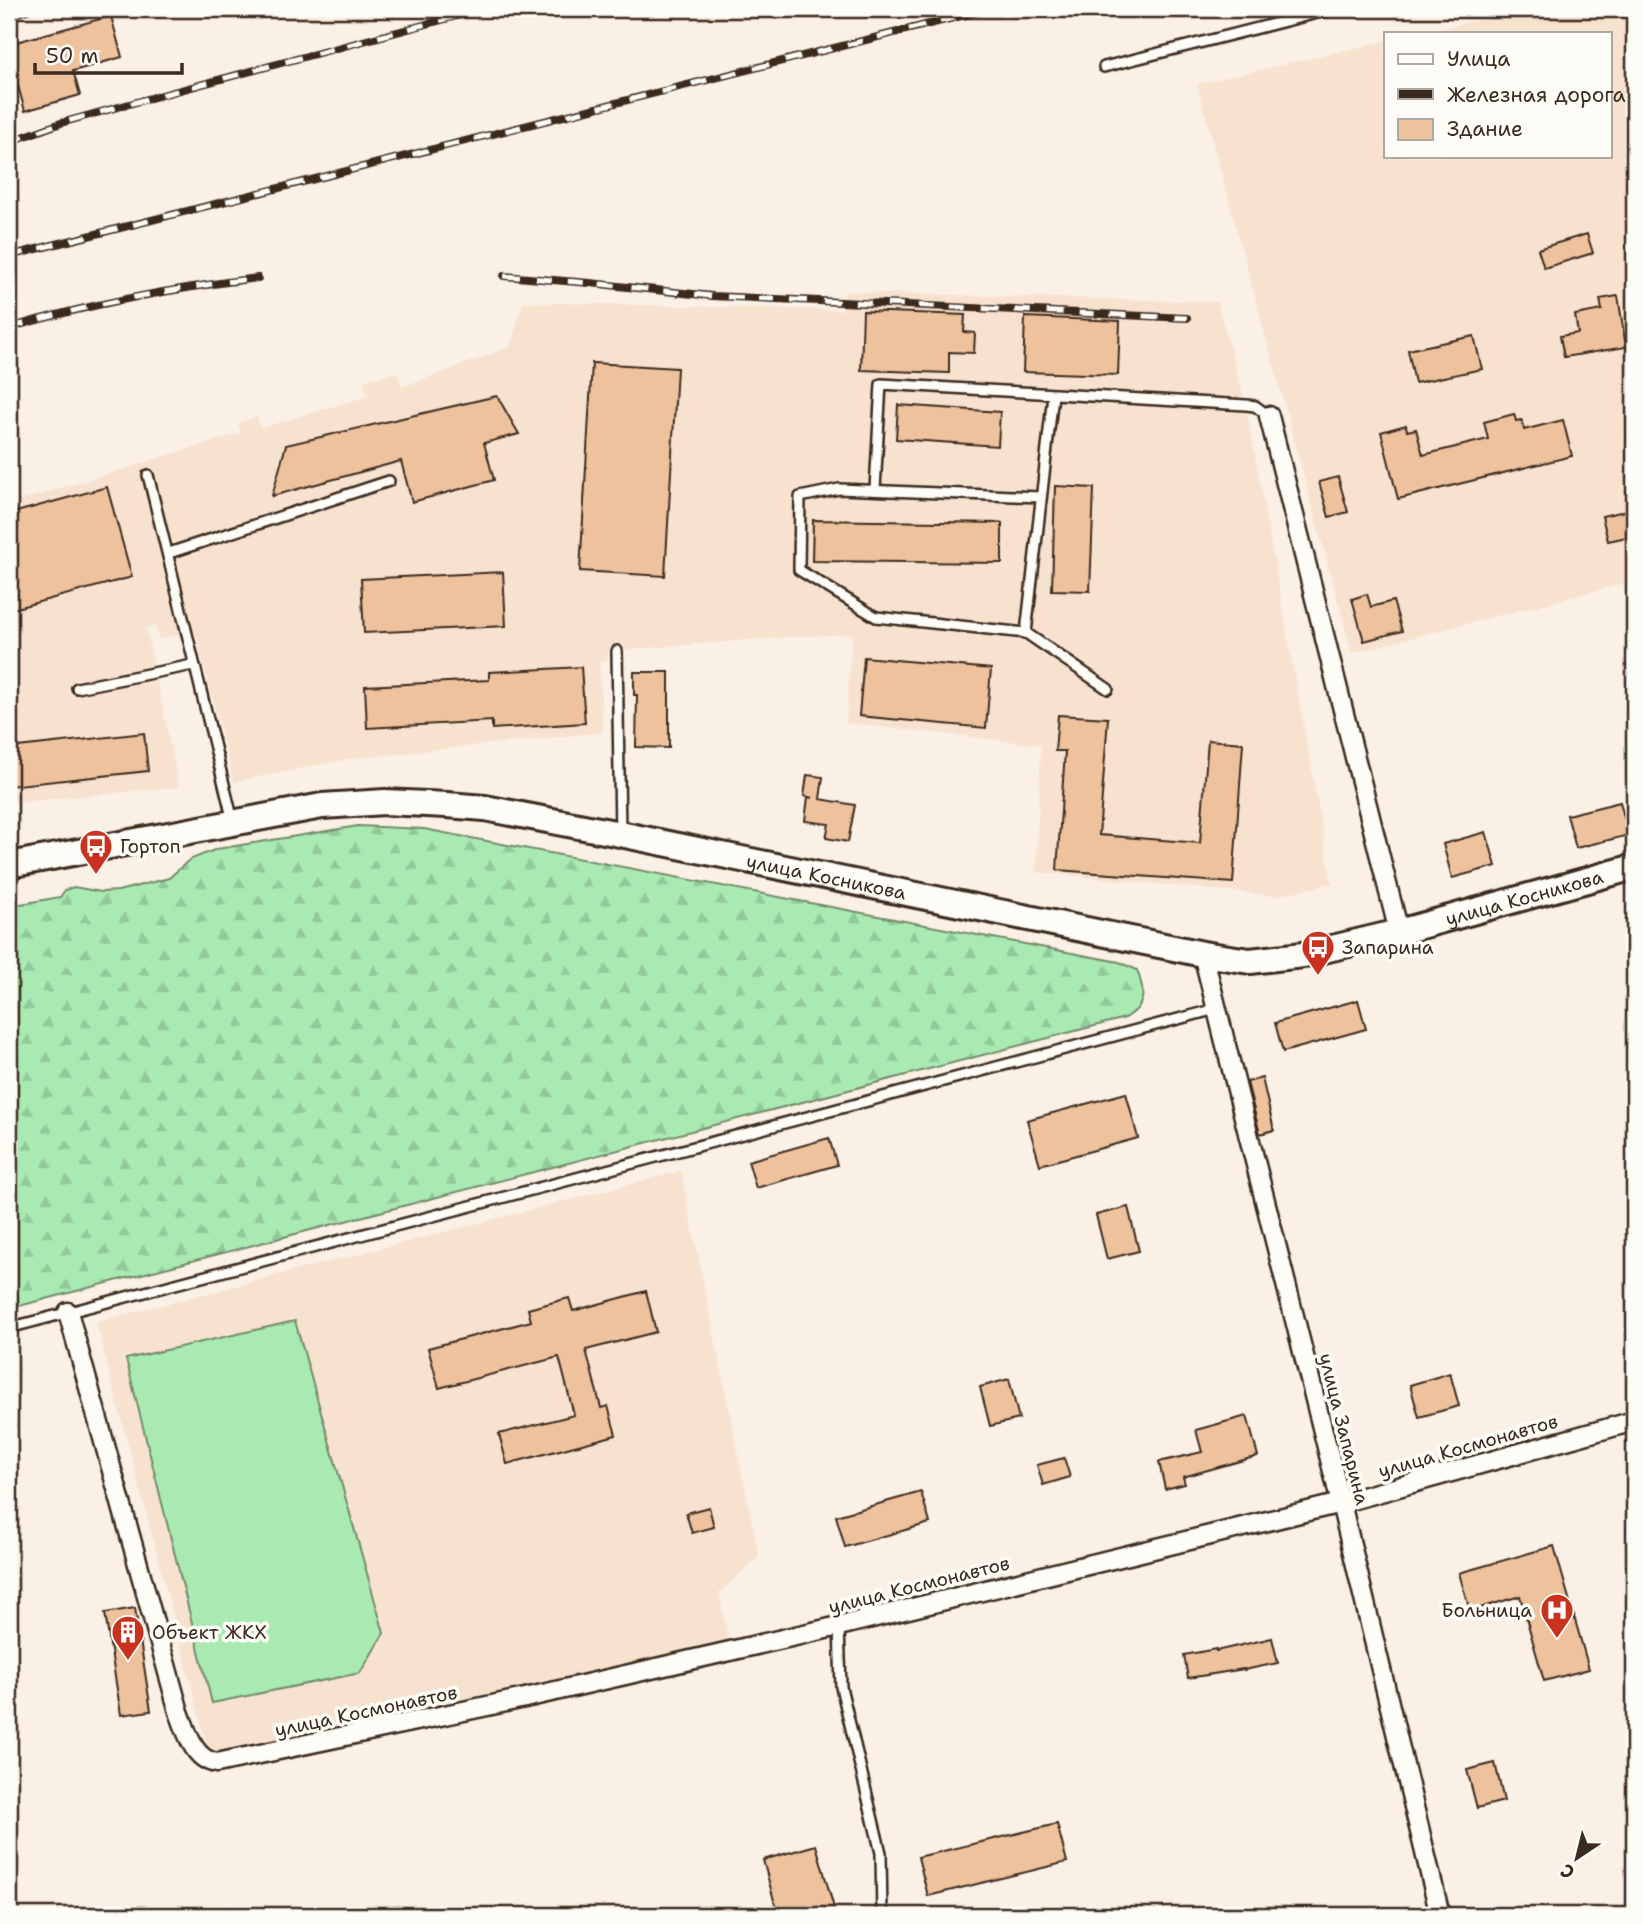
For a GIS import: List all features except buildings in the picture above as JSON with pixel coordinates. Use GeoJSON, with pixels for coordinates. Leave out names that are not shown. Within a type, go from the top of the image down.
{"type":"FeatureCollection","features":[{"type":"Feature","properties":{"kind":"street"},"geometry":{"type":"LineString","coordinates":[[1269,416],[1399,932]]}},
{"type":"Feature","properties":{"kind":"street","name":"улица Косникова"},"geometry":{"type":"LineString","coordinates":[[9,865],[322,806],[385,802],[485,808],[1203,954],[1250,961],[1303,955],[1399,932],[1634,867]]}},
{"type":"Feature","properties":{"kind":"street","name":"улица Запарина"},"geometry":{"type":"LineString","coordinates":[[1203,954],[1341,1503],[1440,1915]]}},
{"type":"Feature","properties":{"kind":"street","name":"улица Космонавтов"},"geometry":{"type":"LineString","coordinates":[[68,1312],[179,1712],[194,1747],[207,1762],[225,1763],[839,1626],[1341,1503],[1634,1421]]}},
{"type":"Feature","properties":{"kind":"lane"},"geometry":{"type":"LineString","coordinates":[[1104,67],[1333,9]]}},
{"type":"Feature","properties":{"kind":"lane"},"geometry":{"type":"LineString","coordinates":[[875,489],[881,384],[1246,404],[1255,406],[1269,416]]}},
{"type":"Feature","properties":{"kind":"lane"},"geometry":{"type":"LineString","coordinates":[[1026,633],[1053,395]]}},
{"type":"Feature","properties":{"kind":"lane"},"geometry":{"type":"LineString","coordinates":[[148,475],[233,822]]}},
{"type":"Feature","properties":{"kind":"lane"},"geometry":{"type":"LineString","coordinates":[[169,553],[389,481]]}},
{"type":"Feature","properties":{"kind":"lane"},"geometry":{"type":"LineString","coordinates":[[1041,496],[839,489],[800,497],[799,570],[876,617],[1026,633],[1108,689]]}},
{"type":"Feature","properties":{"kind":"lane"},"geometry":{"type":"LineString","coordinates":[[617,651],[620,834]]}},
{"type":"Feature","properties":{"kind":"lane"},"geometry":{"type":"LineString","coordinates":[[77,688],[193,665]]}},
{"type":"Feature","properties":{"kind":"lane"},"geometry":{"type":"LineString","coordinates":[[9,1328],[1216,1009]]}},
{"type":"Feature","properties":{"kind":"lane"},"geometry":{"type":"LineString","coordinates":[[839,1626],[841,1686],[881,1853],[882,1915]]}},
{"type":"Feature","properties":{"kind":"shaded area"},"geometry":{"type":"Polygon","coordinates":[[[1529,9],[1634,9],[1634,581],[1352,653],[1197,84],[1384,41],[1384,158],[1612,158],[1612,32],[1426,32],[1529,9]]]}},
{"type":"Feature","properties":{"kind":"shaded area"},"geometry":{"type":"Polygon","coordinates":[[[844,292],[1217,302],[1246,405],[1332,883],[1276,896],[1036,872],[1041,745],[846,723],[852,634],[608,651],[608,659],[599,662],[603,732],[348,759],[234,782],[195,632],[159,639],[155,625],[146,628],[179,787],[9,803],[9,504],[241,433],[238,423],[257,417],[261,428],[368,396],[363,381],[397,372],[402,387],[510,347],[523,302],[842,310],[844,292]]]}},
{"type":"Feature","properties":{"kind":"shaded area"},"geometry":{"type":"Polygon","coordinates":[[[681,1171],[759,1557],[719,1593],[729,1644],[210,1757],[96,1322],[681,1171]]]}},
{"type":"Feature","properties":{"kind":"green space"},"geometry":{"type":"Polygon","coordinates":[[[358,826],[424,829],[1119,962],[1137,970],[1143,991],[1141,1003],[1125,1018],[19,1306],[9,1248],[9,906],[60,897],[65,890],[74,887],[101,892],[118,891],[169,878],[189,860],[217,849],[358,826]]]}},
{"type":"Feature","properties":{"kind":"green space"},"geometry":{"type":"Polygon","coordinates":[[[295,1321],[384,1633],[360,1673],[212,1703],[126,1359],[295,1321]]]}},
{"type":"Feature","properties":{"kind":"railway"},"geometry":{"type":"LineString","coordinates":[[9,16],[30,9]]}},
{"type":"Feature","properties":{"kind":"railway"},"geometry":{"type":"LineString","coordinates":[[9,142],[61,123],[483,9]]}},
{"type":"Feature","properties":{"kind":"railway"},"geometry":{"type":"LineString","coordinates":[[9,256],[989,9]]}},
{"type":"Feature","properties":{"kind":"railway"},"geometry":{"type":"LineString","coordinates":[[504,276],[712,296],[1187,318]]}},
{"type":"Feature","properties":{"kind":"railway"},"geometry":{"type":"LineString","coordinates":[[9,328],[132,298],[258,278]]}},
{"type":"Feature","properties":{"kind":"place","name":"Гортоп"},"geometry":{"type":"Point","coordinates":[96,876]}},
{"type":"Feature","properties":{"kind":"place","name":"Запарина"},"geometry":{"type":"Point","coordinates":[1318,977]}},
{"type":"Feature","properties":{"kind":"place","name":"Больница"},"geometry":{"type":"Point","coordinates":[1557,1640]}},
{"type":"Feature","properties":{"kind":"place","name":"Объект ЖКХ"},"geometry":{"type":"Point","coordinates":[128,1662]}}]}
